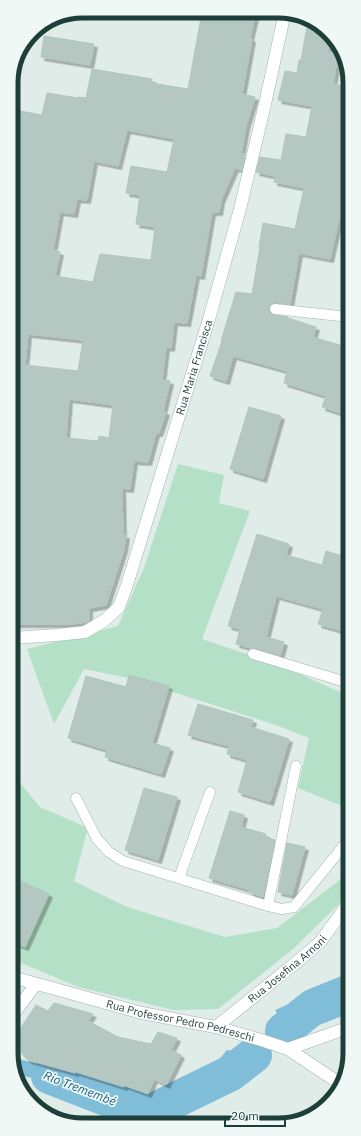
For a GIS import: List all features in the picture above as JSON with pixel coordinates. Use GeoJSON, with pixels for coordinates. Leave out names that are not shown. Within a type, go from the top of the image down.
{"type":"FeatureCollection","features":[{"type":"Feature","properties":{"kind":"street","name":"Rua Maria Francisca"},"geometry":{"type":"LineString","coordinates":[[18,638],[85,632],[105,620],[119,607],[209,319],[238,216],[284,18]]}},
{"type":"Feature","properties":{"kind":"street","name":"Rua Josefina Arnoni"},"geometry":{"type":"LineString","coordinates":[[216,1027],[303,957],[320,941],[343,910]]}},
{"type":"Feature","properties":{"kind":"street","name":"Rua Professor Pedro Pedreschi"},"geometry":{"type":"LineString","coordinates":[[18,979],[142,1013],[216,1027],[243,1034],[288,1049],[336,1081]]}},
{"type":"Feature","properties":{"kind":"street"},"geometry":{"type":"LineString","coordinates":[[18,1008],[36,984]]}},
{"type":"Feature","properties":{"kind":"street"},"geometry":{"type":"LineString","coordinates":[[288,1049],[343,1029]]}},
{"type":"Feature","properties":{"kind":"lane"},"geometry":{"type":"LineString","coordinates":[[275,309],[343,316]]}},
{"type":"Feature","properties":{"kind":"lane"},"geometry":{"type":"LineString","coordinates":[[253,654],[343,681]]}},
{"type":"Feature","properties":{"kind":"lane"},"geometry":{"type":"LineString","coordinates":[[268,906],[296,766]]}},
{"type":"Feature","properties":{"kind":"lane"},"geometry":{"type":"LineString","coordinates":[[179,878],[210,792]]}},
{"type":"Feature","properties":{"kind":"lane"},"geometry":{"type":"LineString","coordinates":[[76,798],[97,839],[109,852],[123,861],[282,909],[294,906],[343,846]]}},
{"type":"Feature","properties":{"kind":"green space"},"geometry":{"type":"Polygon","coordinates":[[[178,464],[224,475],[219,503],[250,511],[202,639],[282,666],[343,693],[343,806],[298,788],[309,738],[276,725],[129,678],[84,669],[54,724],[27,649],[118,626],[144,568],[178,464]]]}},
{"type":"Feature","properties":{"kind":"green space"},"geometry":{"type":"Polygon","coordinates":[[[18,780],[40,807],[88,828],[74,881],[127,907],[225,937],[277,928],[343,876],[343,897],[338,905],[293,949],[218,1009],[174,1010],[78,987],[18,962],[18,780]]]}},
{"type":"Feature","properties":{"kind":"water"},"geometry":{"type":"Polygon","coordinates":[[[343,981],[343,1016],[291,1036],[275,1010],[343,981]]]}},
{"type":"Feature","properties":{"kind":"water"},"geometry":{"type":"Polygon","coordinates":[[[227,1050],[256,1057],[237,1074],[163,1110],[137,1105],[22,1075],[18,1059],[164,1098],[206,1075],[227,1050]]]}},
{"type":"Feature","properties":{"kind":"building"},"geometry":{"type":"Polygon","coordinates":[[[201,18],[255,18],[250,38],[252,39],[242,94],[255,97],[246,126],[241,154],[245,154],[242,170],[235,168],[221,200],[219,212],[212,212],[201,276],[196,275],[187,323],[174,322],[171,348],[166,347],[162,380],[170,381],[163,411],[166,412],[159,433],[156,433],[148,462],[134,461],[130,489],[122,488],[123,535],[126,535],[124,549],[106,605],[89,608],[89,621],[87,622],[71,624],[18,624],[18,111],[42,115],[47,93],[86,98],[92,69],[152,79],[151,83],[188,89],[201,18]],[[127,130],[118,166],[94,161],[87,200],[77,199],[74,214],[60,212],[53,250],[60,252],[55,276],[93,282],[100,254],[151,260],[155,227],[136,224],[140,195],[126,193],[131,166],[167,172],[174,139],[127,130]],[[28,334],[25,365],[78,371],[83,340],[28,334]],[[69,399],[66,438],[98,441],[99,436],[109,438],[113,405],[69,399]]]}},
{"type":"Feature","properties":{"kind":"building"},"geometry":{"type":"Polygon","coordinates":[[[307,25],[330,43],[328,52],[335,53],[337,57],[333,84],[343,86],[343,220],[339,219],[330,259],[299,253],[290,304],[273,303],[270,305],[269,309],[271,314],[288,317],[316,327],[313,337],[343,346],[343,414],[322,407],[326,396],[284,383],[287,371],[233,356],[226,381],[210,376],[236,292],[252,294],[263,223],[295,229],[304,188],[274,182],[275,176],[256,172],[260,157],[281,160],[286,134],[306,137],[312,106],[278,100],[285,71],[297,73],[299,60],[301,60],[307,25]]]}},
{"type":"Feature","properties":{"kind":"building"},"geometry":{"type":"Polygon","coordinates":[[[44,36],[94,44],[90,65],[41,57],[44,36]]]}},
{"type":"Feature","properties":{"kind":"building"},"geometry":{"type":"Polygon","coordinates":[[[249,407],[281,416],[263,479],[230,469],[249,407]]]}},
{"type":"Feature","properties":{"kind":"building"},"geometry":{"type":"Polygon","coordinates":[[[257,534],[289,544],[286,555],[322,565],[326,551],[343,556],[343,631],[318,624],[323,609],[276,596],[266,637],[284,642],[280,656],[236,644],[240,629],[228,626],[257,534]]]}},
{"type":"Feature","properties":{"kind":"building"},"geometry":{"type":"Polygon","coordinates":[[[129,675],[169,686],[152,743],[170,748],[161,774],[105,757],[107,750],[68,738],[86,676],[126,687],[129,675]]]}},
{"type":"Feature","properties":{"kind":"building"},"geometry":{"type":"Polygon","coordinates":[[[198,704],[253,720],[251,727],[289,739],[270,802],[238,792],[247,760],[227,754],[229,746],[188,735],[198,704]]]}},
{"type":"Feature","properties":{"kind":"building"},"geometry":{"type":"Polygon","coordinates":[[[144,788],[177,797],[158,860],[125,850],[144,788]]]}},
{"type":"Feature","properties":{"kind":"building"},"geometry":{"type":"Polygon","coordinates":[[[230,811],[244,815],[241,827],[266,834],[265,837],[275,840],[263,897],[249,892],[250,890],[209,878],[230,811]]]}},
{"type":"Feature","properties":{"kind":"building"},"geometry":{"type":"Polygon","coordinates":[[[287,843],[305,847],[292,895],[278,892],[287,843]]]}},
{"type":"Feature","properties":{"kind":"building"},"geometry":{"type":"Polygon","coordinates":[[[18,880],[49,894],[25,947],[18,944],[18,880]]]}},
{"type":"Feature","properties":{"kind":"building"},"geometry":{"type":"Polygon","coordinates":[[[54,1003],[93,1014],[88,1021],[118,1037],[151,1044],[158,1032],[177,1038],[171,1050],[181,1055],[166,1085],[154,1079],[148,1094],[124,1085],[124,1087],[76,1072],[75,1073],[28,1060],[18,1049],[18,1032],[36,1005],[48,1011],[54,1003]]]}},
{"type":"Feature","properties":{"kind":"waterway","name":"Rio Tremembé"},"geometry":{"type":"LineString","coordinates":[[283,1031],[313,1007],[343,995]]}},
{"type":"Feature","properties":{"kind":"waterway","name":"Rio Tremembé"},"geometry":{"type":"LineString","coordinates":[[49,1076],[147,1114],[231,1073],[254,1055]]}}]}
